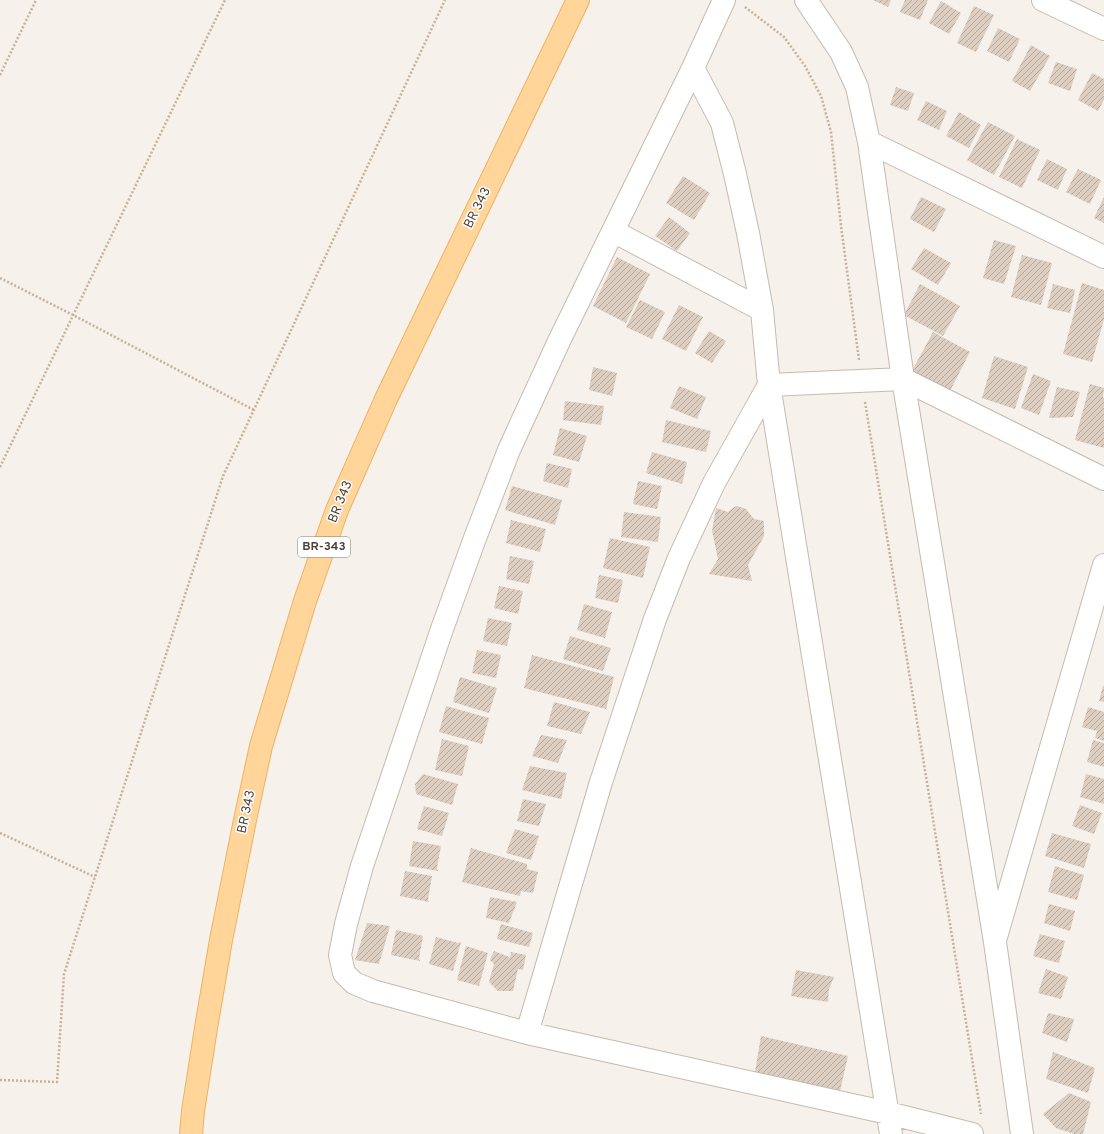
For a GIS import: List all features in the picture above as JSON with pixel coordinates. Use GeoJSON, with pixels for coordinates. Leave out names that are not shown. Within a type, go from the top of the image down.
{"type":"FeatureCollection","features":[{"type":"Feature","properties":{"kind":"main road","name":"BR 343"},"geometry":{"type":"LineString","coordinates":[[190,1134],[192,1112],[206,1028],[245,820],[261,746],[305,601],[337,510],[386,399],[578,0]]}},
{"type":"Feature","properties":{"kind":"street"},"geometry":{"type":"LineString","coordinates":[[806,0],[841,52],[857,87],[869,142],[903,379],[995,942],[1022,1134]]}},
{"type":"Feature","properties":{"kind":"street"},"geometry":{"type":"LineString","coordinates":[[1043,0],[1104,29]]}},
{"type":"Feature","properties":{"kind":"street"},"geometry":{"type":"LineString","coordinates":[[733,2],[693,68],[560,339],[509,450],[442,629],[362,866],[346,924],[340,955],[344,973],[354,983],[373,991],[527,1033],[890,1124],[977,1126]]}},
{"type":"Feature","properties":{"kind":"street"},"geometry":{"type":"LineString","coordinates":[[693,68],[722,123],[748,233],[762,310],[769,385],[890,1124]]}},
{"type":"Feature","properties":{"kind":"street"},"geometry":{"type":"LineString","coordinates":[[869,142],[1104,257]]}},
{"type":"Feature","properties":{"kind":"street"},"geometry":{"type":"LineString","coordinates":[[613,231],[762,310]]}},
{"type":"Feature","properties":{"kind":"street"},"geometry":{"type":"LineString","coordinates":[[769,385],[903,379],[1104,479]]}},
{"type":"Feature","properties":{"kind":"street"},"geometry":{"type":"LineString","coordinates":[[527,1033],[602,782],[655,619],[679,558],[714,483],[769,385]]}},
{"type":"Feature","properties":{"kind":"street"},"geometry":{"type":"LineString","coordinates":[[995,942],[1104,565]]}},
{"type":"Feature","properties":{"kind":"path"},"geometry":{"type":"LineString","coordinates":[[0,75],[36,0]]}},
{"type":"Feature","properties":{"kind":"path"},"geometry":{"type":"LineString","coordinates":[[0,467],[225,0]]}},
{"type":"Feature","properties":{"kind":"path"},"geometry":{"type":"LineString","coordinates":[[0,1080],[57,1082],[64,974],[223,476],[445,0]]}},
{"type":"Feature","properties":{"kind":"path"},"geometry":{"type":"LineString","coordinates":[[733,2],[784,37],[805,66],[821,96],[830,132],[862,381],[977,1126]]}},
{"type":"Feature","properties":{"kind":"path"},"geometry":{"type":"LineString","coordinates":[[0,278],[254,410]]}},
{"type":"Feature","properties":{"kind":"path"},"geometry":{"type":"LineString","coordinates":[[0,833],[95,877]]}},
{"type":"Feature","properties":{"kind":"building"},"geometry":{"type":"Polygon","coordinates":[[[873,0],[891,0],[888,7],[873,0]]]}},
{"type":"Feature","properties":{"kind":"building"},"geometry":{"type":"Polygon","coordinates":[[[905,0],[928,0],[920,20],[900,12],[905,0]]]}},
{"type":"Feature","properties":{"kind":"building"},"geometry":{"type":"Polygon","coordinates":[[[941,1],[961,13],[949,34],[929,23],[941,1]]]}},
{"type":"Feature","properties":{"kind":"building"},"geometry":{"type":"Polygon","coordinates":[[[974,6],[994,15],[976,52],[957,43],[974,6]]]}},
{"type":"Feature","properties":{"kind":"building"},"geometry":{"type":"Polygon","coordinates":[[[998,28],[1020,39],[1009,62],[987,51],[998,28]]]}},
{"type":"Feature","properties":{"kind":"building"},"geometry":{"type":"Polygon","coordinates":[[[1031,45],[1050,56],[1030,91],[1012,81],[1031,45]]]}},
{"type":"Feature","properties":{"kind":"building"},"geometry":{"type":"Polygon","coordinates":[[[1056,62],[1077,69],[1070,91],[1048,83],[1056,62]]]}},
{"type":"Feature","properties":{"kind":"building"},"geometry":{"type":"Polygon","coordinates":[[[1092,73],[1104,79],[1104,100],[1098,111],[1078,100],[1092,73]]]}},
{"type":"Feature","properties":{"kind":"building"},"geometry":{"type":"Polygon","coordinates":[[[896,87],[914,93],[908,111],[890,105],[896,87]]]}},
{"type":"Feature","properties":{"kind":"building"},"geometry":{"type":"Polygon","coordinates":[[[926,101],[947,111],[939,130],[917,120],[926,101]]]}},
{"type":"Feature","properties":{"kind":"building"},"geometry":{"type":"Polygon","coordinates":[[[959,112],[981,125],[969,148],[946,136],[959,112]]]}},
{"type":"Feature","properties":{"kind":"building"},"geometry":{"type":"Polygon","coordinates":[[[988,122],[1015,136],[994,175],[967,160],[988,122]]]}},
{"type":"Feature","properties":{"kind":"building"},"geometry":{"type":"Polygon","coordinates":[[[1017,139],[1040,150],[1022,188],[999,177],[1017,139]]]}},
{"type":"Feature","properties":{"kind":"building"},"geometry":{"type":"Polygon","coordinates":[[[1047,159],[1067,169],[1058,190],[1037,180],[1047,159]]]}},
{"type":"Feature","properties":{"kind":"building"},"geometry":{"type":"Polygon","coordinates":[[[1078,169],[1101,180],[1090,204],[1066,192],[1078,169]]]}},
{"type":"Feature","properties":{"kind":"building"},"geometry":{"type":"Polygon","coordinates":[[[683,176],[710,193],[694,220],[666,203],[683,176]]]}},
{"type":"Feature","properties":{"kind":"building"},"geometry":{"type":"Polygon","coordinates":[[[921,197],[946,209],[934,232],[910,219],[921,197]]]}},
{"type":"Feature","properties":{"kind":"building"},"geometry":{"type":"Polygon","coordinates":[[[1104,197],[1104,223],[1094,218],[1104,197]]]}},
{"type":"Feature","properties":{"kind":"building"},"geometry":{"type":"Polygon","coordinates":[[[669,217],[690,233],[677,251],[655,236],[669,217]]]}},
{"type":"Feature","properties":{"kind":"building"},"geometry":{"type":"Polygon","coordinates":[[[994,240],[1016,246],[1004,284],[983,278],[994,240]]]}},
{"type":"Feature","properties":{"kind":"building"},"geometry":{"type":"Polygon","coordinates":[[[924,248],[951,263],[938,285],[911,269],[924,248]]]}},
{"type":"Feature","properties":{"kind":"building"},"geometry":{"type":"Polygon","coordinates":[[[1022,255],[1052,263],[1041,305],[1011,297],[1022,255]]]}},
{"type":"Feature","properties":{"kind":"building"},"geometry":{"type":"Polygon","coordinates":[[[617,257],[650,274],[626,323],[593,306],[617,257]]]}},
{"type":"Feature","properties":{"kind":"building"},"geometry":{"type":"Polygon","coordinates":[[[1082,283],[1104,290],[1104,319],[1092,362],[1063,354],[1082,283]]]}},
{"type":"Feature","properties":{"kind":"building"},"geometry":{"type":"Polygon","coordinates":[[[920,284],[960,306],[943,336],[904,315],[920,284]]]}},
{"type":"Feature","properties":{"kind":"building"},"geometry":{"type":"Polygon","coordinates":[[[1053,284],[1075,290],[1070,313],[1047,308],[1053,284]]]}},
{"type":"Feature","properties":{"kind":"building"},"geometry":{"type":"Polygon","coordinates":[[[640,300],[665,312],[652,339],[626,327],[640,300]]]}},
{"type":"Feature","properties":{"kind":"building"},"geometry":{"type":"Polygon","coordinates":[[[679,305],[703,317],[686,351],[662,339],[679,305]]]}},
{"type":"Feature","properties":{"kind":"building"},"geometry":{"type":"Polygon","coordinates":[[[709,331],[726,341],[712,363],[695,353],[709,331]]]}},
{"type":"Feature","properties":{"kind":"building"},"geometry":{"type":"Polygon","coordinates":[[[933,332],[970,352],[950,391],[912,371],[933,332]]]}},
{"type":"Feature","properties":{"kind":"building"},"geometry":{"type":"Polygon","coordinates":[[[994,356],[1028,367],[1015,409],[982,398],[994,356]]]}},
{"type":"Feature","properties":{"kind":"building"},"geometry":{"type":"Polygon","coordinates":[[[593,367],[617,373],[612,396],[589,390],[593,367]]]}},
{"type":"Feature","properties":{"kind":"building"},"geometry":{"type":"Polygon","coordinates":[[[1033,374],[1051,381],[1039,415],[1021,408],[1033,374]]]}},
{"type":"Feature","properties":{"kind":"building"},"geometry":{"type":"Polygon","coordinates":[[[1090,384],[1104,388],[1104,448],[1075,440],[1090,384]]]}},
{"type":"Feature","properties":{"kind":"building"},"geometry":{"type":"Polygon","coordinates":[[[679,386],[706,397],[697,419],[670,408],[679,386]]]}},
{"type":"Feature","properties":{"kind":"building"},"geometry":{"type":"Polygon","coordinates":[[[1057,387],[1080,392],[1073,417],[1049,418],[1057,387]]]}},
{"type":"Feature","properties":{"kind":"building"},"geometry":{"type":"Polygon","coordinates":[[[565,401],[604,406],[601,425],[563,420],[565,401]]]}},
{"type":"Feature","properties":{"kind":"building"},"geometry":{"type":"Polygon","coordinates":[[[666,420],[711,431],[706,452],[662,442],[666,420]]]}},
{"type":"Feature","properties":{"kind":"building"},"geometry":{"type":"Polygon","coordinates":[[[560,428],[587,436],[579,462],[553,455],[560,428]]]}},
{"type":"Feature","properties":{"kind":"building"},"geometry":{"type":"Polygon","coordinates":[[[652,452],[687,462],[682,484],[646,473],[652,452]]]}},
{"type":"Feature","properties":{"kind":"building"},"geometry":{"type":"Polygon","coordinates":[[[547,463],[572,469],[568,488],[543,481],[547,463]]]}},
{"type":"Feature","properties":{"kind":"building"},"geometry":{"type":"Polygon","coordinates":[[[638,481],[662,486],[657,509],[633,504],[638,481]]]}},
{"type":"Feature","properties":{"kind":"building"},"geometry":{"type":"Polygon","coordinates":[[[512,486],[562,500],[555,525],[505,510],[512,486]]]}},
{"type":"Feature","properties":{"kind":"building"},"geometry":{"type":"Polygon","coordinates":[[[737,506],[746,509],[754,519],[764,521],[764,536],[748,565],[752,581],[709,574],[718,559],[712,531],[716,508],[728,512],[737,506]]]}},
{"type":"Feature","properties":{"kind":"building"},"geometry":{"type":"Polygon","coordinates":[[[624,512],[661,517],[658,542],[621,537],[624,512]]]}},
{"type":"Feature","properties":{"kind":"building"},"geometry":{"type":"Polygon","coordinates":[[[511,520],[546,529],[540,552],[506,543],[511,520]]]}},
{"type":"Feature","properties":{"kind":"building"},"geometry":{"type":"Polygon","coordinates":[[[610,538],[650,547],[643,578],[603,568],[610,538]]]}},
{"type":"Feature","properties":{"kind":"building"},"geometry":{"type":"Polygon","coordinates":[[[510,556],[534,561],[529,584],[506,579],[510,556]]]}},
{"type":"Feature","properties":{"kind":"building"},"geometry":{"type":"Polygon","coordinates":[[[599,575],[623,580],[618,603],[595,598],[599,575]]]}},
{"type":"Feature","properties":{"kind":"building"},"geometry":{"type":"Polygon","coordinates":[[[499,586],[523,591],[518,614],[494,608],[499,586]]]}},
{"type":"Feature","properties":{"kind":"building"},"geometry":{"type":"Polygon","coordinates":[[[584,604],[612,612],[605,638],[577,630],[584,604]]]}},
{"type":"Feature","properties":{"kind":"building"},"geometry":{"type":"Polygon","coordinates":[[[488,618],[512,623],[507,646],[483,641],[488,618]]]}},
{"type":"Feature","properties":{"kind":"building"},"geometry":{"type":"Polygon","coordinates":[[[570,636],[611,648],[603,671],[563,659],[570,636]]]}},
{"type":"Feature","properties":{"kind":"building"},"geometry":{"type":"Polygon","coordinates":[[[477,650],[501,655],[496,678],[472,673],[477,650]]]}},
{"type":"Feature","properties":{"kind":"building"},"geometry":{"type":"Polygon","coordinates":[[[532,655],[614,677],[606,709],[524,688],[532,655]]]}},
{"type":"Feature","properties":{"kind":"building"},"geometry":{"type":"Polygon","coordinates":[[[460,677],[497,688],[489,713],[453,702],[460,677]]]}},
{"type":"Feature","properties":{"kind":"building"},"geometry":{"type":"Polygon","coordinates":[[[1104,686],[1104,702],[1099,701],[1104,686]]]}},
{"type":"Feature","properties":{"kind":"building"},"geometry":{"type":"Polygon","coordinates":[[[554,702],[590,712],[581,734],[547,726],[554,702]]]}},
{"type":"Feature","properties":{"kind":"building"},"geometry":{"type":"Polygon","coordinates":[[[446,706],[489,718],[482,744],[439,732],[446,706]]]}},
{"type":"Feature","properties":{"kind":"building"},"geometry":{"type":"Polygon","coordinates":[[[1088,707],[1104,712],[1104,741],[1095,738],[1097,731],[1082,727],[1088,707]]]}},
{"type":"Feature","properties":{"kind":"building"},"geometry":{"type":"Polygon","coordinates":[[[541,735],[567,740],[558,763],[532,756],[541,735]]]}},
{"type":"Feature","properties":{"kind":"building"},"geometry":{"type":"Polygon","coordinates":[[[442,739],[469,746],[462,776],[435,770],[442,739]]]}},
{"type":"Feature","properties":{"kind":"building"},"geometry":{"type":"Polygon","coordinates":[[[1093,740],[1104,743],[1104,767],[1087,762],[1093,740]]]}},
{"type":"Feature","properties":{"kind":"building"},"geometry":{"type":"Polygon","coordinates":[[[530,766],[567,773],[561,799],[522,790],[530,766]]]}},
{"type":"Feature","properties":{"kind":"building"},"geometry":{"type":"Polygon","coordinates":[[[423,774],[458,784],[452,805],[416,794],[415,784],[423,774]]]}},
{"type":"Feature","properties":{"kind":"building"},"geometry":{"type":"Polygon","coordinates":[[[1086,774],[1104,779],[1104,804],[1080,797],[1086,774]]]}},
{"type":"Feature","properties":{"kind":"building"},"geometry":{"type":"Polygon","coordinates":[[[523,799],[546,804],[539,826],[517,821],[523,799]]]}},
{"type":"Feature","properties":{"kind":"building"},"geometry":{"type":"Polygon","coordinates":[[[1080,805],[1102,813],[1094,834],[1072,826],[1080,805]]]}},
{"type":"Feature","properties":{"kind":"building"},"geometry":{"type":"Polygon","coordinates":[[[424,806],[449,813],[442,836],[417,829],[424,806]]]}},
{"type":"Feature","properties":{"kind":"building"},"geometry":{"type":"Polygon","coordinates":[[[515,829],[539,836],[531,860],[506,853],[515,829]]]}},
{"type":"Feature","properties":{"kind":"building"},"geometry":{"type":"Polygon","coordinates":[[[1052,833],[1091,844],[1084,868],[1045,856],[1052,833]]]}},
{"type":"Feature","properties":{"kind":"building"},"geometry":{"type":"Polygon","coordinates":[[[413,841],[441,846],[437,868],[438,871],[409,866],[413,841]]]}},
{"type":"Feature","properties":{"kind":"building"},"geometry":{"type":"Polygon","coordinates":[[[471,848],[527,864],[527,869],[538,872],[533,893],[521,891],[520,896],[462,882],[471,848]]]}},
{"type":"Feature","properties":{"kind":"building"},"geometry":{"type":"Polygon","coordinates":[[[1055,866],[1084,875],[1077,900],[1048,892],[1055,866]]]}},
{"type":"Feature","properties":{"kind":"building"},"geometry":{"type":"Polygon","coordinates":[[[405,871],[432,876],[428,899],[429,902],[400,896],[405,871]]]}},
{"type":"Feature","properties":{"kind":"building"},"geometry":{"type":"Polygon","coordinates":[[[490,897],[517,902],[509,923],[486,918],[490,897]]]}},
{"type":"Feature","properties":{"kind":"building"},"geometry":{"type":"Polygon","coordinates":[[[1049,904],[1075,911],[1070,931],[1044,923],[1049,904]]]}},
{"type":"Feature","properties":{"kind":"building"},"geometry":{"type":"Polygon","coordinates":[[[367,923],[390,926],[379,964],[355,960],[367,923]]]}},
{"type":"Feature","properties":{"kind":"building"},"geometry":{"type":"Polygon","coordinates":[[[501,924],[533,933],[529,947],[497,939],[501,924]]]}},
{"type":"Feature","properties":{"kind":"building"},"geometry":{"type":"Polygon","coordinates":[[[396,930],[423,936],[419,958],[420,961],[391,955],[396,930]]]}},
{"type":"Feature","properties":{"kind":"building"},"geometry":{"type":"Polygon","coordinates":[[[1040,934],[1065,941],[1059,963],[1033,956],[1040,934]]]}},
{"type":"Feature","properties":{"kind":"building"},"geometry":{"type":"Polygon","coordinates":[[[436,937],[458,943],[461,942],[453,971],[429,964],[436,937]]]}},
{"type":"Feature","properties":{"kind":"building"},"geometry":{"type":"Polygon","coordinates":[[[466,946],[488,953],[479,986],[457,980],[466,946]]]}},
{"type":"Feature","properties":{"kind":"building"},"geometry":{"type":"Polygon","coordinates":[[[494,951],[510,958],[511,952],[526,955],[523,970],[518,969],[513,991],[498,991],[489,982],[494,964],[490,960],[494,951]]]}},
{"type":"Feature","properties":{"kind":"building"},"geometry":{"type":"Polygon","coordinates":[[[1046,969],[1068,977],[1061,999],[1038,993],[1046,969]]]}},
{"type":"Feature","properties":{"kind":"building"},"geometry":{"type":"Polygon","coordinates":[[[796,970],[834,977],[829,989],[828,1002],[791,996],[796,970]]]}},
{"type":"Feature","properties":{"kind":"building"},"geometry":{"type":"Polygon","coordinates":[[[1048,1013],[1074,1019],[1067,1042],[1042,1033],[1048,1013]]]}},
{"type":"Feature","properties":{"kind":"building"},"geometry":{"type":"Polygon","coordinates":[[[761,1036],[848,1056],[840,1091],[755,1072],[761,1036]]]}},
{"type":"Feature","properties":{"kind":"building"},"geometry":{"type":"Polygon","coordinates":[[[1053,1052],[1095,1068],[1088,1093],[1046,1079],[1053,1052]]]}},
{"type":"Feature","properties":{"kind":"building"},"geometry":{"type":"Polygon","coordinates":[[[1069,1093],[1091,1102],[1083,1134],[1074,1134],[1056,1128],[1043,1114],[1069,1093]]]}}]}
